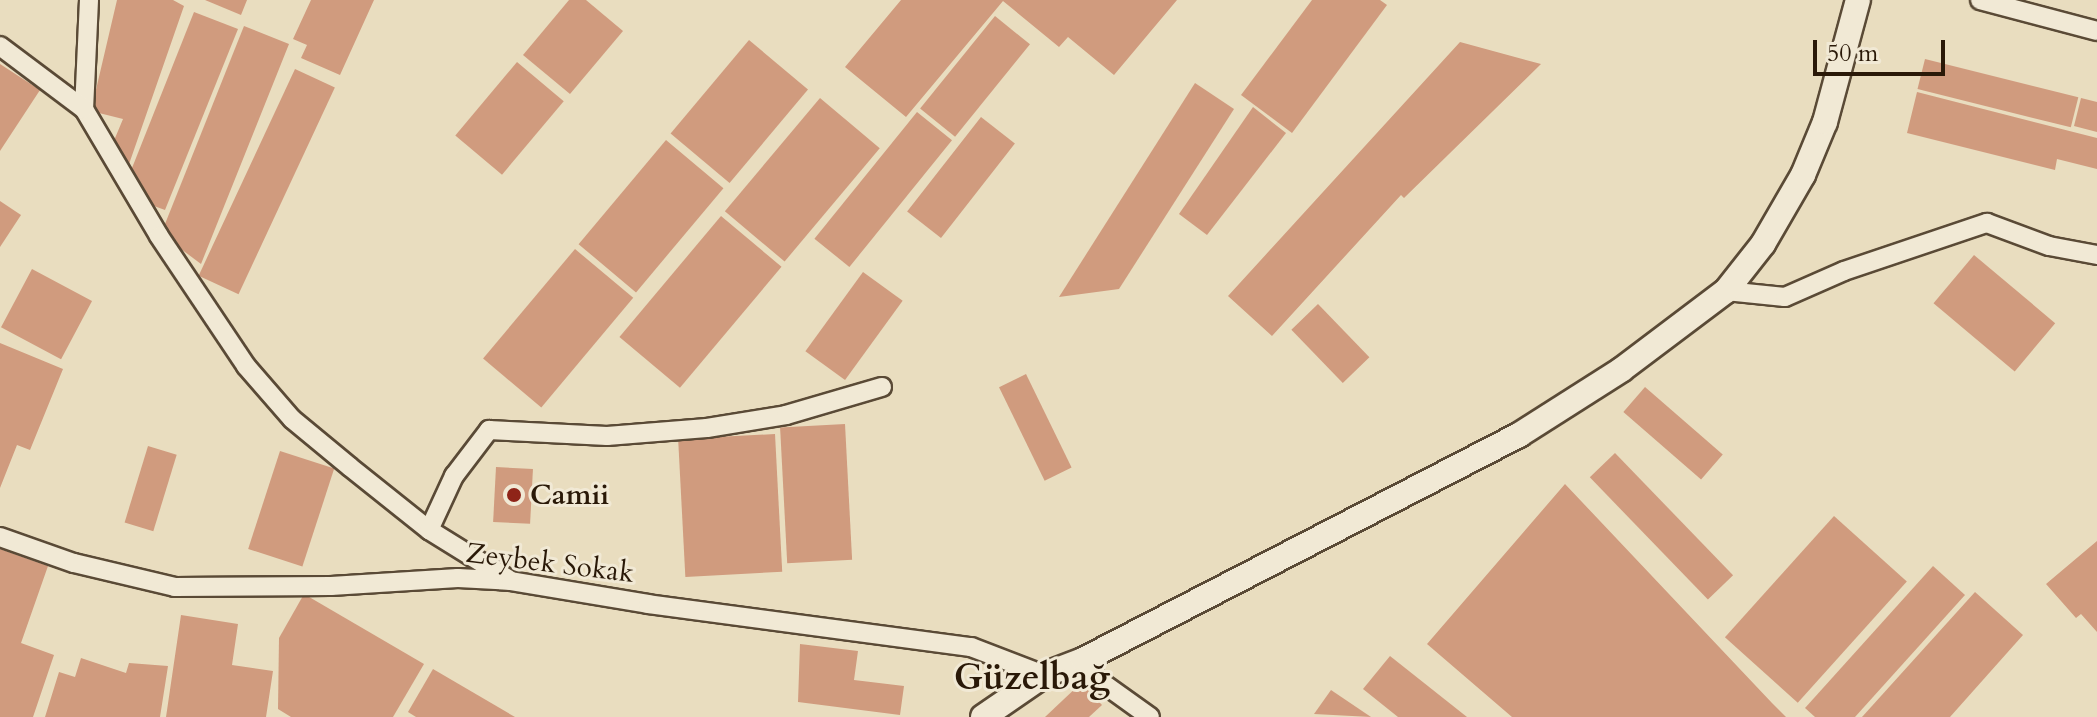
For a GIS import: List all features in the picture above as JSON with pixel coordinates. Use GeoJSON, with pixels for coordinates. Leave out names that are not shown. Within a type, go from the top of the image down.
{"type":"FeatureCollection","features":[{"type":"Feature","properties":{"kind":"street"},"geometry":{"type":"LineString","coordinates":[[84,109],[89,0]]}},
{"type":"Feature","properties":{"kind":"street"},"geometry":{"type":"LineString","coordinates":[[983,717],[1044,675],[1083,660],[1519,435],[1621,370],[1726,291],[1763,244],[1803,175],[1825,122],[1858,0]]}},
{"type":"Feature","properties":{"kind":"street"},"geometry":{"type":"LineString","coordinates":[[1980,0],[2097,31]]}},
{"type":"Feature","properties":{"kind":"street"},"geometry":{"type":"LineString","coordinates":[[0,46],[84,109],[159,236],[246,366],[292,419],[429,530],[511,581]]}},
{"type":"Feature","properties":{"kind":"street"},"geometry":{"type":"LineString","coordinates":[[1726,291],[1785,297],[1844,271],[1987,223],[2049,246],[2097,255]]}},
{"type":"Feature","properties":{"kind":"street"},"geometry":{"type":"LineString","coordinates":[[429,530],[454,476],[489,430],[607,436],[707,428],[786,415],[882,387]]}},
{"type":"Feature","properties":{"kind":"street","name":"Zeybek Sokak"},"geometry":{"type":"LineString","coordinates":[[0,537],[74,563],[175,587],[331,586],[458,578],[511,581],[677,608],[971,647],[1044,675]]}},
{"type":"Feature","properties":{"kind":"street"},"geometry":{"type":"LineString","coordinates":[[1083,660],[1097,679],[1150,717]]}},
{"type":"Feature","properties":{"kind":"building"},"geometry":{"type":"Polygon","coordinates":[[[117,0],[173,0],[184,6],[128,167],[113,143],[123,119],[91,111],[117,0]]]}},
{"type":"Feature","properties":{"kind":"building"},"geometry":{"type":"Polygon","coordinates":[[[205,0],[247,0],[241,15],[205,0]]]}},
{"type":"Feature","properties":{"kind":"building"},"geometry":{"type":"Polygon","coordinates":[[[311,0],[374,0],[340,75],[301,58],[307,45],[293,39],[311,0]]]}},
{"type":"Feature","properties":{"kind":"building"},"geometry":{"type":"Polygon","coordinates":[[[569,0],[586,0],[623,31],[570,94],[523,55],[569,0]]]}},
{"type":"Feature","properties":{"kind":"building"},"geometry":{"type":"Polygon","coordinates":[[[901,0],[1177,0],[1114,75],[1068,37],[1059,47],[1003,1],[906,117],[845,67],[901,0]]]}},
{"type":"Feature","properties":{"kind":"building"},"geometry":{"type":"Polygon","coordinates":[[[1312,0],[1380,0],[1387,5],[1292,133],[1241,95],[1312,0]]]}},
{"type":"Feature","properties":{"kind":"building"},"geometry":{"type":"Polygon","coordinates":[[[194,12],[238,29],[165,210],[154,206],[132,168],[194,12]]]}},
{"type":"Feature","properties":{"kind":"building"},"geometry":{"type":"Polygon","coordinates":[[[995,16],[1030,44],[955,137],[920,108],[995,16]]]}},
{"type":"Feature","properties":{"kind":"building"},"geometry":{"type":"Polygon","coordinates":[[[244,26],[289,44],[201,264],[177,246],[165,224],[244,26]]]}},
{"type":"Feature","properties":{"kind":"building"},"geometry":{"type":"Polygon","coordinates":[[[749,40],[808,89],[730,183],[671,133],[749,40]]]}},
{"type":"Feature","properties":{"kind":"building"},"geometry":{"type":"Polygon","coordinates":[[[1460,42],[1541,64],[1404,198],[1401,195],[1272,336],[1228,296],[1460,42]]]}},
{"type":"Feature","properties":{"kind":"building"},"geometry":{"type":"Polygon","coordinates":[[[1925,59],[2078,97],[2071,127],[1918,89],[1925,59]]]}},
{"type":"Feature","properties":{"kind":"building"},"geometry":{"type":"Polygon","coordinates":[[[517,62],[564,101],[502,175],[455,136],[517,62]]]}},
{"type":"Feature","properties":{"kind":"building"},"geometry":{"type":"Polygon","coordinates":[[[0,64],[40,90],[0,151],[0,64]]]}},
{"type":"Feature","properties":{"kind":"building"},"geometry":{"type":"Polygon","coordinates":[[[295,69],[335,88],[239,294],[199,276],[295,69]]]}},
{"type":"Feature","properties":{"kind":"building"},"geometry":{"type":"Polygon","coordinates":[[[1195,83],[1234,109],[1119,289],[1059,297],[1195,83]]]}},
{"type":"Feature","properties":{"kind":"building"},"geometry":{"type":"Polygon","coordinates":[[[1917,92],[2097,138],[2097,169],[2057,159],[2055,170],[1907,133],[1917,92]]]}},
{"type":"Feature","properties":{"kind":"building"},"geometry":{"type":"Polygon","coordinates":[[[820,98],[880,148],[785,262],[725,211],[820,98]]]}},
{"type":"Feature","properties":{"kind":"building"},"geometry":{"type":"Polygon","coordinates":[[[2081,98],[2097,102],[2097,132],[2074,126],[2081,98]]]}},
{"type":"Feature","properties":{"kind":"building"},"geometry":{"type":"Polygon","coordinates":[[[1253,107],[1286,133],[1207,235],[1179,214],[1253,107]]]}},
{"type":"Feature","properties":{"kind":"building"},"geometry":{"type":"Polygon","coordinates":[[[917,112],[952,140],[849,267],[814,239],[917,112]]]}},
{"type":"Feature","properties":{"kind":"building"},"geometry":{"type":"Polygon","coordinates":[[[981,117],[1015,143],[941,238],[907,212],[981,117]]]}},
{"type":"Feature","properties":{"kind":"building"},"geometry":{"type":"Polygon","coordinates":[[[666,140],[723,188],[636,292],[579,244],[666,140]]]}},
{"type":"Feature","properties":{"kind":"building"},"geometry":{"type":"Polygon","coordinates":[[[0,201],[21,215],[0,247],[0,201]]]}},
{"type":"Feature","properties":{"kind":"building"},"geometry":{"type":"Polygon","coordinates":[[[721,216],[782,267],[680,388],[619,337],[721,216]]]}},
{"type":"Feature","properties":{"kind":"building"},"geometry":{"type":"Polygon","coordinates":[[[575,249],[633,298],[541,407],[483,359],[575,249]]]}},
{"type":"Feature","properties":{"kind":"building"},"geometry":{"type":"Polygon","coordinates":[[[1974,255],[2055,323],[2015,371],[1934,303],[1974,255]]]}},
{"type":"Feature","properties":{"kind":"building"},"geometry":{"type":"Polygon","coordinates":[[[32,269],[92,301],[61,359],[1,327],[32,269]]]}},
{"type":"Feature","properties":{"kind":"building"},"geometry":{"type":"Polygon","coordinates":[[[863,272],[903,301],[845,380],[805,351],[863,272]]]}},
{"type":"Feature","properties":{"kind":"building"},"geometry":{"type":"Polygon","coordinates":[[[1318,304],[1369,357],[1343,383],[1291,330],[1318,304]]]}},
{"type":"Feature","properties":{"kind":"building"},"geometry":{"type":"Polygon","coordinates":[[[0,343],[63,369],[30,450],[17,445],[0,488],[0,343]]]}},
{"type":"Feature","properties":{"kind":"building"},"geometry":{"type":"Polygon","coordinates":[[[1026,374],[1072,467],[1045,481],[999,387],[1026,374]]]}},
{"type":"Feature","properties":{"kind":"building"},"geometry":{"type":"Polygon","coordinates":[[[1645,387],[1723,455],[1701,479],[1623,412],[1645,387]]]}},
{"type":"Feature","properties":{"kind":"building"},"geometry":{"type":"Polygon","coordinates":[[[845,424],[852,560],[787,563],[780,427],[845,424]]]}},
{"type":"Feature","properties":{"kind":"building"},"geometry":{"type":"Polygon","coordinates":[[[775,434],[782,572],[685,577],[678,439],[775,434]]]}},
{"type":"Feature","properties":{"kind":"building"},"geometry":{"type":"Polygon","coordinates":[[[148,446],[177,455],[153,531],[125,523],[148,446]]]}},
{"type":"Feature","properties":{"kind":"building"},"geometry":{"type":"Polygon","coordinates":[[[280,451],[334,469],[302,567],[248,549],[280,451]]]}},
{"type":"Feature","properties":{"kind":"building"},"geometry":{"type":"Polygon","coordinates":[[[1615,453],[1733,575],[1708,600],[1590,477],[1615,453]]]}},
{"type":"Feature","properties":{"kind":"building","name":"Camii"},"geometry":{"type":"Polygon","coordinates":[[[496,467],[533,469],[530,524],[493,522],[496,467]]]}},
{"type":"Feature","properties":{"kind":"building"},"geometry":{"type":"Polygon","coordinates":[[[1565,484],[1786,717],[1512,717],[1427,644],[1565,484]]]}},
{"type":"Feature","properties":{"kind":"building"},"geometry":{"type":"Polygon","coordinates":[[[1834,516],[1907,582],[1798,703],[1725,637],[1834,516]]]}},
{"type":"Feature","properties":{"kind":"building"},"geometry":{"type":"Polygon","coordinates":[[[2097,541],[2097,632],[2081,614],[2076,618],[2046,584],[2097,541]]]}},
{"type":"Feature","properties":{"kind":"building"},"geometry":{"type":"Polygon","coordinates":[[[0,549],[48,566],[21,643],[54,655],[33,717],[0,717],[0,549]]]}},
{"type":"Feature","properties":{"kind":"building"},"geometry":{"type":"Polygon","coordinates":[[[1933,566],[1965,595],[1855,717],[1815,717],[1805,708],[1933,566]]]}},
{"type":"Feature","properties":{"kind":"building"},"geometry":{"type":"Polygon","coordinates":[[[1975,592],[2023,635],[1950,717],[1862,717],[1975,592]]]}},
{"type":"Feature","properties":{"kind":"building"},"geometry":{"type":"Polygon","coordinates":[[[304,594],[424,664],[393,717],[291,717],[278,709],[279,638],[304,594]]]}},
{"type":"Feature","properties":{"kind":"building"},"geometry":{"type":"Polygon","coordinates":[[[181,615],[238,624],[232,665],[273,671],[266,717],[166,717],[181,615]]]}},
{"type":"Feature","properties":{"kind":"building"},"geometry":{"type":"Polygon","coordinates":[[[800,644],[858,651],[854,680],[904,686],[900,715],[798,702],[800,644]]]}},
{"type":"Feature","properties":{"kind":"building"},"geometry":{"type":"Polygon","coordinates":[[[1390,656],[1467,717],[1398,717],[1363,689],[1390,656]]]}},
{"type":"Feature","properties":{"kind":"building"},"geometry":{"type":"Polygon","coordinates":[[[81,658],[126,673],[129,663],[168,666],[160,717],[45,717],[59,672],[75,677],[81,658]]]}},
{"type":"Feature","properties":{"kind":"building"},"geometry":{"type":"Polygon","coordinates":[[[433,669],[515,717],[416,717],[408,712],[433,669]]]}},
{"type":"Feature","properties":{"kind":"building"},"geometry":{"type":"Polygon","coordinates":[[[1081,683],[1102,705],[1089,717],[1045,717],[1081,683]]]}},
{"type":"Feature","properties":{"kind":"building"},"geometry":{"type":"Polygon","coordinates":[[[1331,690],[1371,717],[1314,714],[1331,690]]]}},
{"type":"Feature","properties":{"kind":"place","name":"Camii"},"geometry":{"type":"Point","coordinates":[514,495]}},
{"type":"Feature","properties":{"kind":"district","name":"Güzelbağ"},"geometry":{"type":"Point","coordinates":[1032,678]}}]}
